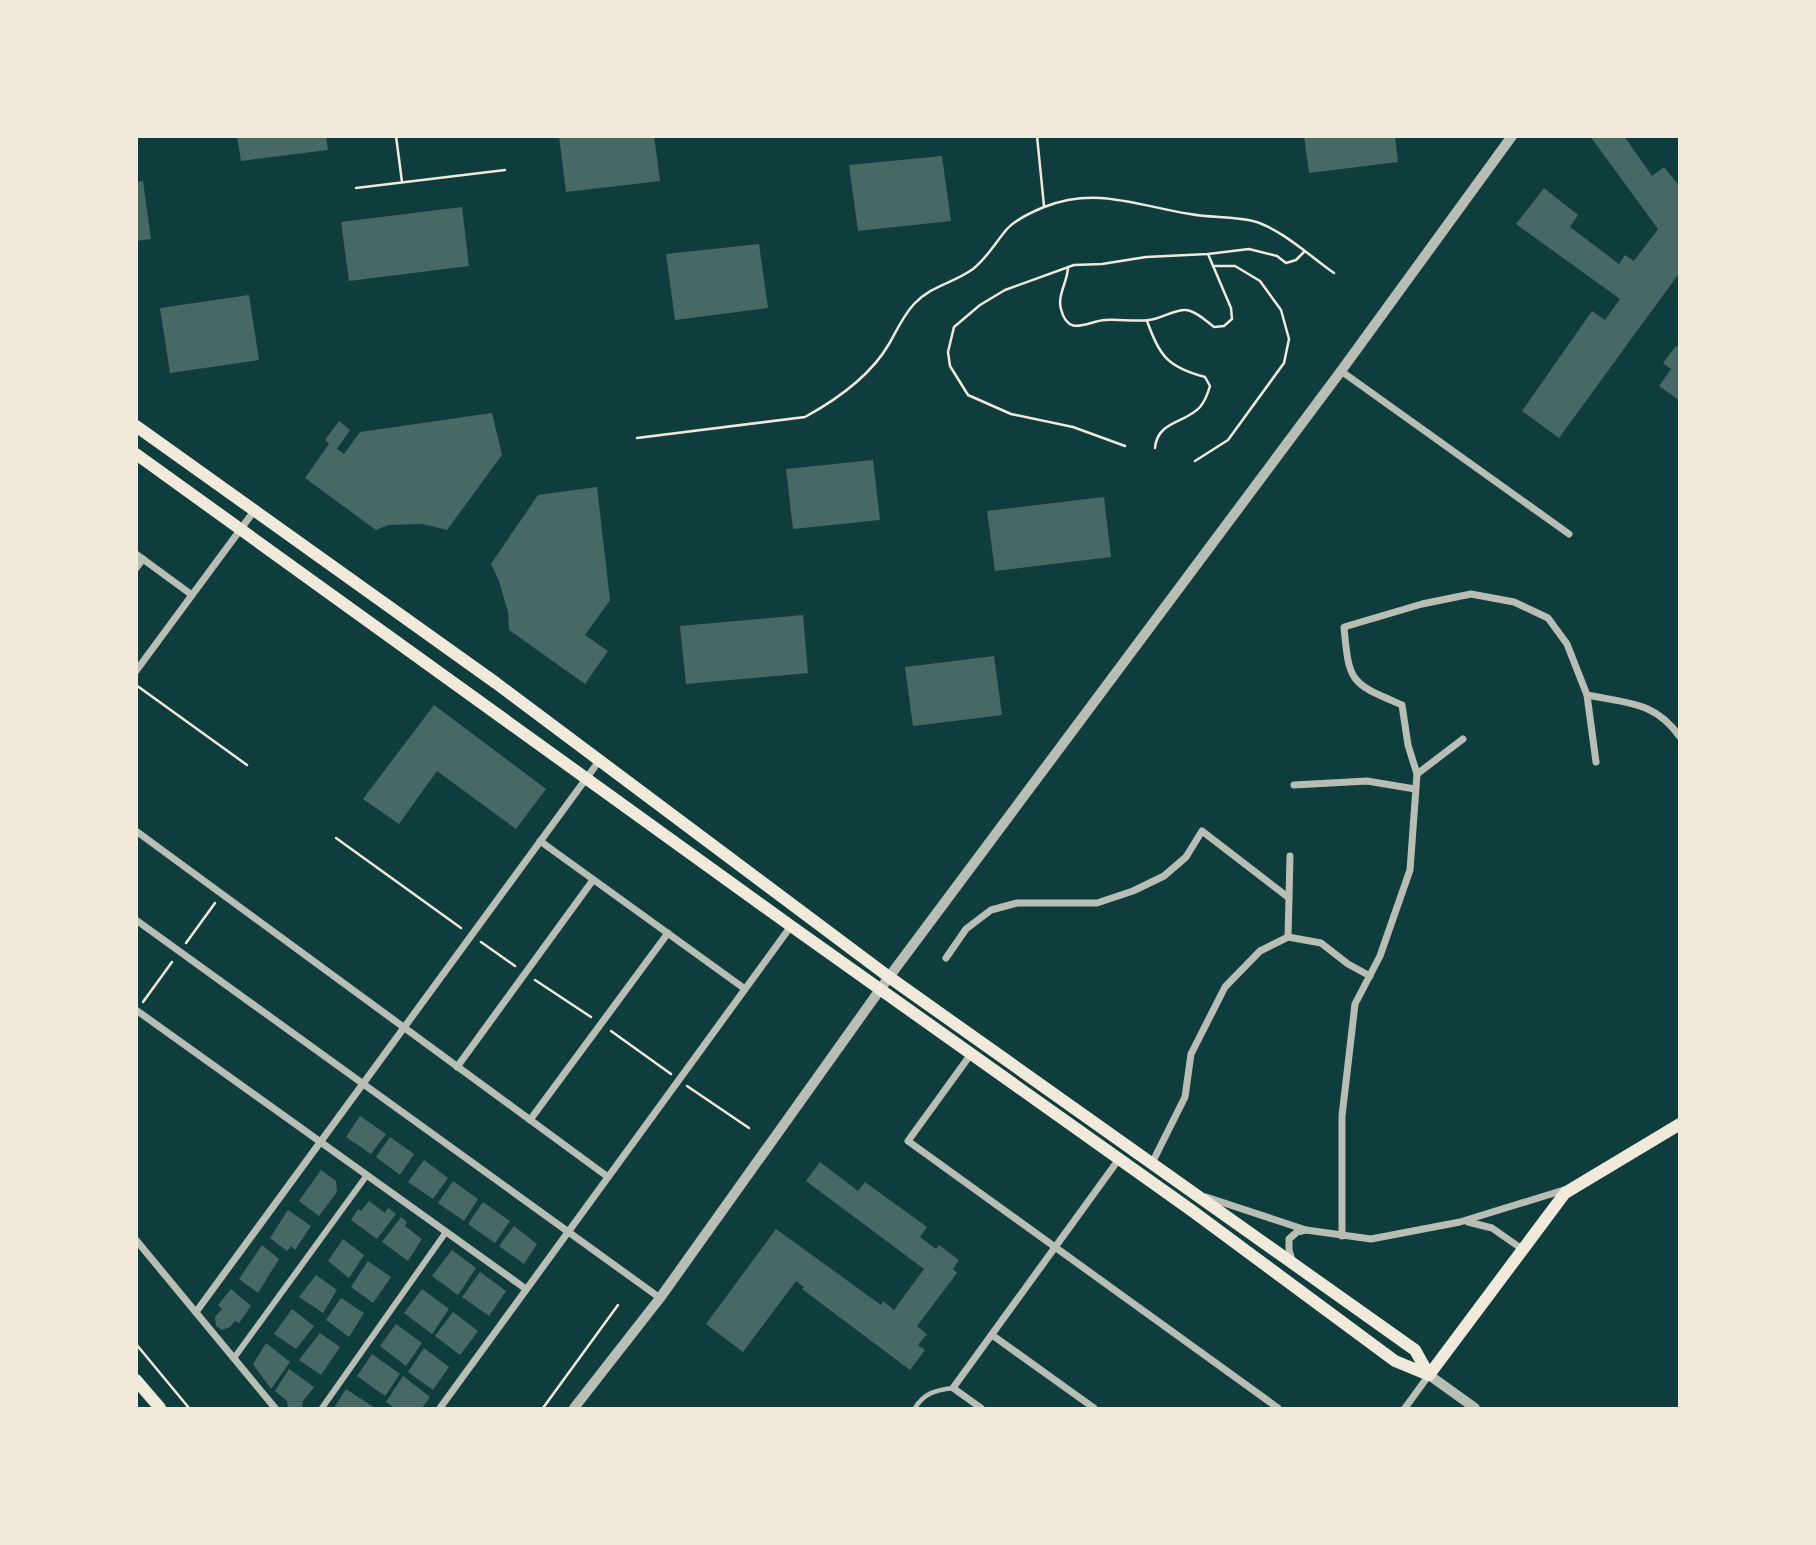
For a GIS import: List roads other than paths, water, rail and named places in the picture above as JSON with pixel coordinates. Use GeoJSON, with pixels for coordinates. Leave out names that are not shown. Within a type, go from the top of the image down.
{"type":"FeatureCollection","features":[{"type":"Feature","properties":{"kind":"main road"},"geometry":{"type":"LineString","coordinates":[[136,426],[496,684],[889,977],[1416,1350],[1429,1375]]}},
{"type":"Feature","properties":{"kind":"main road"},"geometry":{"type":"LineString","coordinates":[[136,454],[790,926],[1191,1210],[1395,1361],[1429,1375]]}},
{"type":"Feature","properties":{"kind":"main road"},"geometry":{"type":"LineString","coordinates":[[1429,1375],[1562,1196],[1679,1124]]}},
{"type":"Feature","properties":{"kind":"main road"},"geometry":{"type":"LineString","coordinates":[[136,1380],[160,1409]]}},
{"type":"Feature","properties":{"kind":"street"},"geometry":{"type":"LineString","coordinates":[[574,1409],[660,1298],[880,989],[1341,371],[1512,136]]}},
{"type":"Feature","properties":{"kind":"street"},"geometry":{"type":"LineString","coordinates":[[1341,371],[1569,534]]}},
{"type":"Feature","properties":{"kind":"street"},"geometry":{"type":"LineString","coordinates":[[136,670],[254,511]]}},
{"type":"Feature","properties":{"kind":"street"},"geometry":{"type":"LineString","coordinates":[[136,568],[140,557],[192,595]]}},
{"type":"Feature","properties":{"kind":"street"},"geometry":{"type":"LineString","coordinates":[[1342,1236],[1342,1116],[1355,1004],[1380,956],[1410,870],[1417,774],[1408,745],[1402,705],[1365,689],[1354,679],[1348,664],[1344,627],[1422,604],[1471,594],[1514,602],[1548,618],[1567,644],[1587,695],[1595,762]]}},
{"type":"Feature","properties":{"kind":"street"},"geometry":{"type":"LineString","coordinates":[[1587,695],[1651,709],[1669,722],[1679,737]]}},
{"type":"Feature","properties":{"kind":"street"},"geometry":{"type":"LineString","coordinates":[[1417,774],[1463,739]]}},
{"type":"Feature","properties":{"kind":"street"},"geometry":{"type":"LineString","coordinates":[[196,1312],[599,761]]}},
{"type":"Feature","properties":{"kind":"street"},"geometry":{"type":"LineString","coordinates":[[1294,785],[1367,782],[1415,789]]}},
{"type":"Feature","properties":{"kind":"street"},"geometry":{"type":"LineString","coordinates":[[136,831],[608,1177]]}},
{"type":"Feature","properties":{"kind":"street"},"geometry":{"type":"LineString","coordinates":[[946,958],[966,929],[991,910],[1017,903],[1097,902],[1133,891],[1164,876],[1186,857],[1202,831],[1289,898]]}},
{"type":"Feature","properties":{"kind":"street"},"geometry":{"type":"LineString","coordinates":[[540,842],[745,989]]}},
{"type":"Feature","properties":{"kind":"street"},"geometry":{"type":"LineString","coordinates":[[1288,937],[1290,856]]}},
{"type":"Feature","properties":{"kind":"street"},"geometry":{"type":"LineString","coordinates":[[457,1067],[593,880]]}},
{"type":"Feature","properties":{"kind":"street"},"geometry":{"type":"LineString","coordinates":[[136,920],[660,1298]]}},
{"type":"Feature","properties":{"kind":"street"},"geometry":{"type":"LineString","coordinates":[[440,1409],[790,926]]}},
{"type":"Feature","properties":{"kind":"street"},"geometry":{"type":"LineString","coordinates":[[530,1120],[668,933]]}},
{"type":"Feature","properties":{"kind":"street"},"geometry":{"type":"LineString","coordinates":[[1152,1163],[1185,1097],[1191,1055],[1225,986],[1260,951],[1288,937],[1321,943],[1348,964],[1370,976]]}},
{"type":"Feature","properties":{"kind":"street"},"geometry":{"type":"LineString","coordinates":[[136,1010],[526,1289]]}},
{"type":"Feature","properties":{"kind":"street"},"geometry":{"type":"LineString","coordinates":[[971,1054],[908,1141],[1278,1409]]}},
{"type":"Feature","properties":{"kind":"street"},"geometry":{"type":"LineString","coordinates":[[981,1409],[953,1388],[1119,1159]]}},
{"type":"Feature","properties":{"kind":"street"},"geometry":{"type":"LineString","coordinates":[[234,1358],[367,1175]]}},
{"type":"Feature","properties":{"kind":"street"},"geometry":{"type":"LineString","coordinates":[[1193,1192],[1306,1230],[1371,1239],[1460,1222],[1573,1187]]}},
{"type":"Feature","properties":{"kind":"street"},"geometry":{"type":"LineString","coordinates":[[1460,1222],[1492,1228],[1522,1250]]}},
{"type":"Feature","properties":{"kind":"street"},"geometry":{"type":"LineString","coordinates":[[1292,1261],[1289,1239],[1297,1232],[1306,1230]]}},
{"type":"Feature","properties":{"kind":"street"},"geometry":{"type":"LineString","coordinates":[[321,1409],[446,1232]]}},
{"type":"Feature","properties":{"kind":"street"},"geometry":{"type":"LineString","coordinates":[[136,1240],[275,1409]]}},
{"type":"Feature","properties":{"kind":"street"},"geometry":{"type":"LineString","coordinates":[[992,1335],[1094,1409]]}},
{"type":"Feature","properties":{"kind":"street"},"geometry":{"type":"LineString","coordinates":[[1405,1409],[1429,1375],[1475,1409]]}},
{"type":"Feature","properties":{"kind":"lane"},"geometry":{"type":"LineString","coordinates":[[915,1409],[928,1394],[938,1389],[953,1388]]}}]}
